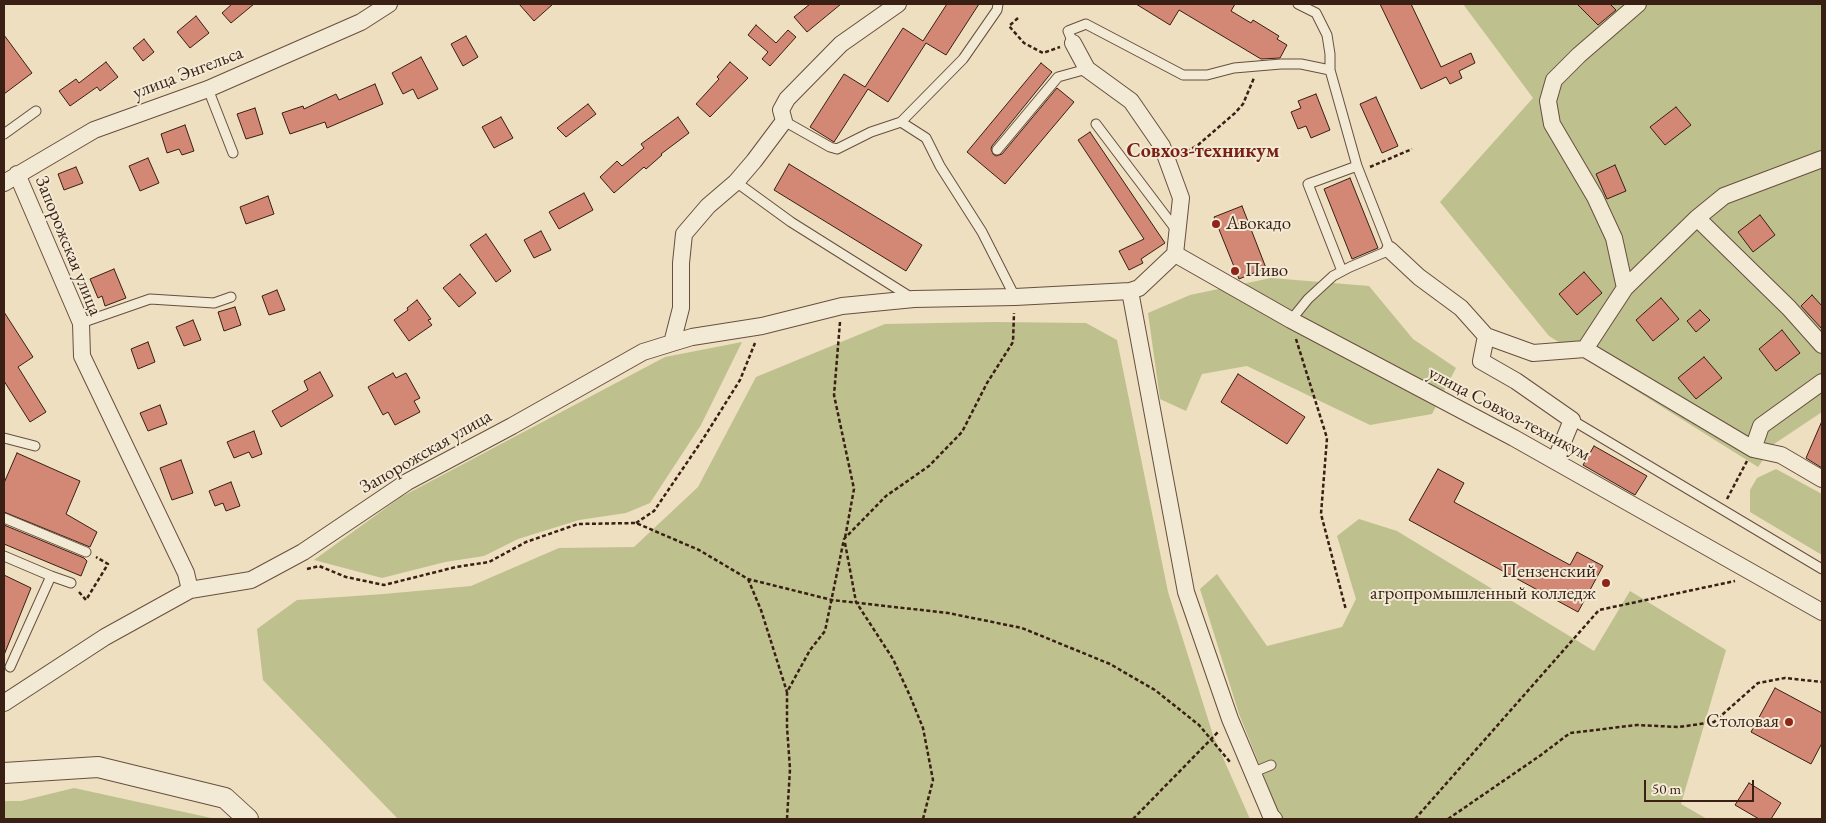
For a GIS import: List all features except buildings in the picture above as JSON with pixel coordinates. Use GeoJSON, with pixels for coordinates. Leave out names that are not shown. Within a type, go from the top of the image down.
{"type":"FeatureCollection","features":[{"type":"Feature","properties":{"kind":"street","name":"улица Энгельса"},"geometry":{"type":"LineString","coordinates":[[10,178],[94,130],[208,89],[361,22],[389,4]]}},
{"type":"Feature","properties":{"kind":"street"},"geometry":{"type":"LineString","coordinates":[[672,343],[681,308],[681,263],[684,234],[708,206],[736,182],[784,121],[781,110],[787,99],[840,44],[898,4]]}},
{"type":"Feature","properties":{"kind":"street"},"geometry":{"type":"LineString","coordinates":[[1624,288],[1614,238],[1596,197],[1552,124],[1548,101],[1554,80],[1579,55],[1638,4]]}},
{"type":"Feature","properties":{"kind":"street"},"geometry":{"type":"LineString","coordinates":[[1073,43],[1087,69],[1132,101],[1162,146],[1180,198],[1175,254],[1139,288],[1130,291],[1186,592],[1230,719],[1271,816],[1274,819]]}},
{"type":"Feature","properties":{"kind":"street"},"geometry":{"type":"LineString","coordinates":[[1585,350],[1624,288],[1697,218],[1724,196],[1822,159]]}},
{"type":"Feature","properties":{"kind":"street","name":"Запорожская улица"},"geometry":{"type":"LineString","coordinates":[[10,178],[81,323],[82,356],[186,573],[190,590],[251,580],[303,552],[406,482],[512,426],[643,352],[692,338],[762,326],[841,307],[914,299],[1015,297],[1130,291]]}},
{"type":"Feature","properties":{"kind":"street"},"geometry":{"type":"LineString","coordinates":[[1697,218],[1789,308],[1822,345]]}},
{"type":"Feature","properties":{"kind":"street"},"geometry":{"type":"LineString","coordinates":[[1390,250],[1420,277],[1461,308],[1486,336],[1533,353],[1585,350],[1753,449],[1781,455],[1822,479]]}},
{"type":"Feature","properties":{"kind":"street","name":"улица Совхоз-техникум"},"geometry":{"type":"LineString","coordinates":[[1175,254],[1290,320],[1556,461],[1822,612]]}},
{"type":"Feature","properties":{"kind":"street"},"geometry":{"type":"LineString","coordinates":[[1486,336],[1481,360],[1516,381],[1572,420],[1556,461]]}},
{"type":"Feature","properties":{"kind":"street"},"geometry":{"type":"LineString","coordinates":[[1753,449],[1761,426],[1822,382]]}},
{"type":"Feature","properties":{"kind":"street"},"geometry":{"type":"LineString","coordinates":[[4,703],[105,638],[190,590]]}},
{"type":"Feature","properties":{"kind":"street"},"geometry":{"type":"LineString","coordinates":[[4,774],[98,767],[225,798],[248,819]]}},
{"type":"Feature","properties":{"kind":"lane"},"geometry":{"type":"LineString","coordinates":[[784,121],[830,147],[837,149],[870,132],[901,122],[963,59],[997,10],[998,4]]}},
{"type":"Feature","properties":{"kind":"lane"},"geometry":{"type":"LineString","coordinates":[[1290,320],[1308,299],[1333,276],[1390,250],[1358,169],[1330,70],[1327,35],[1316,13],[1298,4]]}},
{"type":"Feature","properties":{"kind":"lane"},"geometry":{"type":"LineString","coordinates":[[1073,43],[1068,31],[1086,24],[1183,75],[1207,75],[1234,68],[1301,64],[1330,70]]}},
{"type":"Feature","properties":{"kind":"lane"},"geometry":{"type":"LineString","coordinates":[[996,150],[1058,78],[1087,69]]}},
{"type":"Feature","properties":{"kind":"lane"},"geometry":{"type":"LineString","coordinates":[[208,89],[233,153]]}},
{"type":"Feature","properties":{"kind":"lane"},"geometry":{"type":"LineString","coordinates":[[4,134],[36,111]]}},
{"type":"Feature","properties":{"kind":"lane"},"geometry":{"type":"LineString","coordinates":[[901,122],[926,138],[940,166],[982,232],[1015,297]]}},
{"type":"Feature","properties":{"kind":"lane"},"geometry":{"type":"LineString","coordinates":[[1096,124],[1178,232]]}},
{"type":"Feature","properties":{"kind":"lane"},"geometry":{"type":"LineString","coordinates":[[1342,271],[1308,184],[1358,169]]}},
{"type":"Feature","properties":{"kind":"lane"},"geometry":{"type":"LineString","coordinates":[[736,182],[791,222],[914,299]]}},
{"type":"Feature","properties":{"kind":"lane"},"geometry":{"type":"LineString","coordinates":[[81,323],[150,299],[214,303],[231,297]]}},
{"type":"Feature","properties":{"kind":"lane"},"geometry":{"type":"LineString","coordinates":[[1572,420],[1822,569]]}},
{"type":"Feature","properties":{"kind":"lane"},"geometry":{"type":"LineString","coordinates":[[4,438],[35,446]]}},
{"type":"Feature","properties":{"kind":"lane"},"geometry":{"type":"LineString","coordinates":[[4,518],[86,552]]}},
{"type":"Feature","properties":{"kind":"lane"},"geometry":{"type":"LineString","coordinates":[[4,556],[72,583]]}},
{"type":"Feature","properties":{"kind":"lane"},"geometry":{"type":"LineString","coordinates":[[10,666],[51,576]]}},
{"type":"Feature","properties":{"kind":"lane"},"geometry":{"type":"LineString","coordinates":[[1251,769],[1254,772],[1271,765]]}},
{"type":"Feature","properties":{"kind":"path"},"geometry":{"type":"LineString","coordinates":[[1018,18],[1009,26],[1024,43],[1043,53],[1073,43]]}},
{"type":"Feature","properties":{"kind":"path"},"geometry":{"type":"LineString","coordinates":[[1167,160],[1180,156],[1198,145],[1235,113],[1243,104],[1250,91],[1257,67]]}},
{"type":"Feature","properties":{"kind":"path"},"geometry":{"type":"LineString","coordinates":[[1358,169],[1412,149]]}},
{"type":"Feature","properties":{"kind":"path"},"geometry":{"type":"LineString","coordinates":[[844,539],[886,496],[929,466],[962,432],[987,383],[1013,342],[1015,297]]}},
{"type":"Feature","properties":{"kind":"path"},"geometry":{"type":"LineString","coordinates":[[787,692],[810,650],[825,631],[854,489],[834,395],[841,307]]}},
{"type":"Feature","properties":{"kind":"path"},"geometry":{"type":"LineString","coordinates":[[1290,320],[1327,438],[1321,514],[1346,610]]}},
{"type":"Feature","properties":{"kind":"path"},"geometry":{"type":"LineString","coordinates":[[636,523],[654,511],[703,439],[740,380],[762,326]]}},
{"type":"Feature","properties":{"kind":"path"},"geometry":{"type":"LineString","coordinates":[[1722,509],[1744,467]]}},
{"type":"Feature","properties":{"kind":"path"},"geometry":{"type":"LineString","coordinates":[[300,570],[319,566],[346,576],[384,585],[456,566],[489,562],[526,542],[578,524],[636,523],[699,550],[748,579],[832,600],[948,613],[1022,628],[1110,664],[1155,690],[1199,725],[1232,764]]}},
{"type":"Feature","properties":{"kind":"path"},"geometry":{"type":"LineString","coordinates":[[844,539],[856,602],[893,659],[923,728],[932,780],[924,819]]}},
{"type":"Feature","properties":{"kind":"path"},"geometry":{"type":"LineString","coordinates":[[72,583],[86,600],[108,564],[86,552]]}},
{"type":"Feature","properties":{"kind":"path"},"geometry":{"type":"LineString","coordinates":[[1415,819],[1599,610],[1759,576]]}},
{"type":"Feature","properties":{"kind":"path"},"geometry":{"type":"LineString","coordinates":[[748,579],[761,610],[787,692],[790,770],[786,819]]}},
{"type":"Feature","properties":{"kind":"path"},"geometry":{"type":"LineString","coordinates":[[1448,819],[1570,734],[1637,726],[1679,727],[1714,722],[1758,683],[1785,678],[1822,682]]}},
{"type":"Feature","properties":{"kind":"path"},"geometry":{"type":"LineString","coordinates":[[1133,819],[1230,719]]}},
{"type":"Feature","properties":{"kind":"green space"},"geometry":{"type":"Polygon","coordinates":[[[1463,4],[1822,4],[1822,412],[1774,444],[1758,467],[1549,336],[1440,202],[1533,98],[1463,4]]]}},
{"type":"Feature","properties":{"kind":"green space"},"geometry":{"type":"Polygon","coordinates":[[[1271,278],[1369,286],[1413,339],[1456,368],[1432,414],[1370,425],[1247,366],[1202,374],[1186,411],[1160,399],[1148,313],[1190,295],[1271,278]]]}},
{"type":"Feature","properties":{"kind":"green space"},"geometry":{"type":"Polygon","coordinates":[[[1086,323],[1117,340],[1168,592],[1213,735],[1250,819],[398,819],[263,680],[257,629],[297,600],[471,586],[559,548],[634,547],[698,487],[756,377],[885,324],[1086,323]]]}},
{"type":"Feature","properties":{"kind":"green space"},"geometry":{"type":"Polygon","coordinates":[[[742,342],[701,425],[650,503],[626,513],[579,520],[518,539],[484,556],[445,562],[382,578],[314,560],[401,497],[665,357],[742,342]]]}},
{"type":"Feature","properties":{"kind":"green space"},"geometry":{"type":"Polygon","coordinates":[[[1776,469],[1822,494],[1822,555],[1750,512],[1750,490],[1757,478],[1776,469]]]}},
{"type":"Feature","properties":{"kind":"green space"},"geometry":{"type":"Polygon","coordinates":[[[1359,519],[1397,531],[1594,651],[1630,591],[1726,650],[1681,804],[1707,819],[1283,819],[1280,816],[1239,714],[1200,589],[1217,574],[1267,646],[1342,627],[1356,599],[1337,536],[1359,519]]]}},
{"type":"Feature","properties":{"kind":"green space"},"geometry":{"type":"Polygon","coordinates":[[[74,788],[216,819],[4,819],[4,801],[21,801],[74,788]]]}},
{"type":"Feature","properties":{"kind":"place","name":"Авокадо"},"geometry":{"type":"Point","coordinates":[1216,224]}},
{"type":"Feature","properties":{"kind":"place","name":"Пиво"},"geometry":{"type":"Point","coordinates":[1235,271]}},
{"type":"Feature","properties":{"kind":"place","name":"Пензенский агропромышленный колледж"},"geometry":{"type":"Point","coordinates":[1606,583]}},
{"type":"Feature","properties":{"kind":"place","name":"Столовая"},"geometry":{"type":"Point","coordinates":[1789,722]}},
{"type":"Feature","properties":{"kind":"district","name":"Совхоз-техникум"},"geometry":{"type":"Point","coordinates":[1203,152]}}]}
